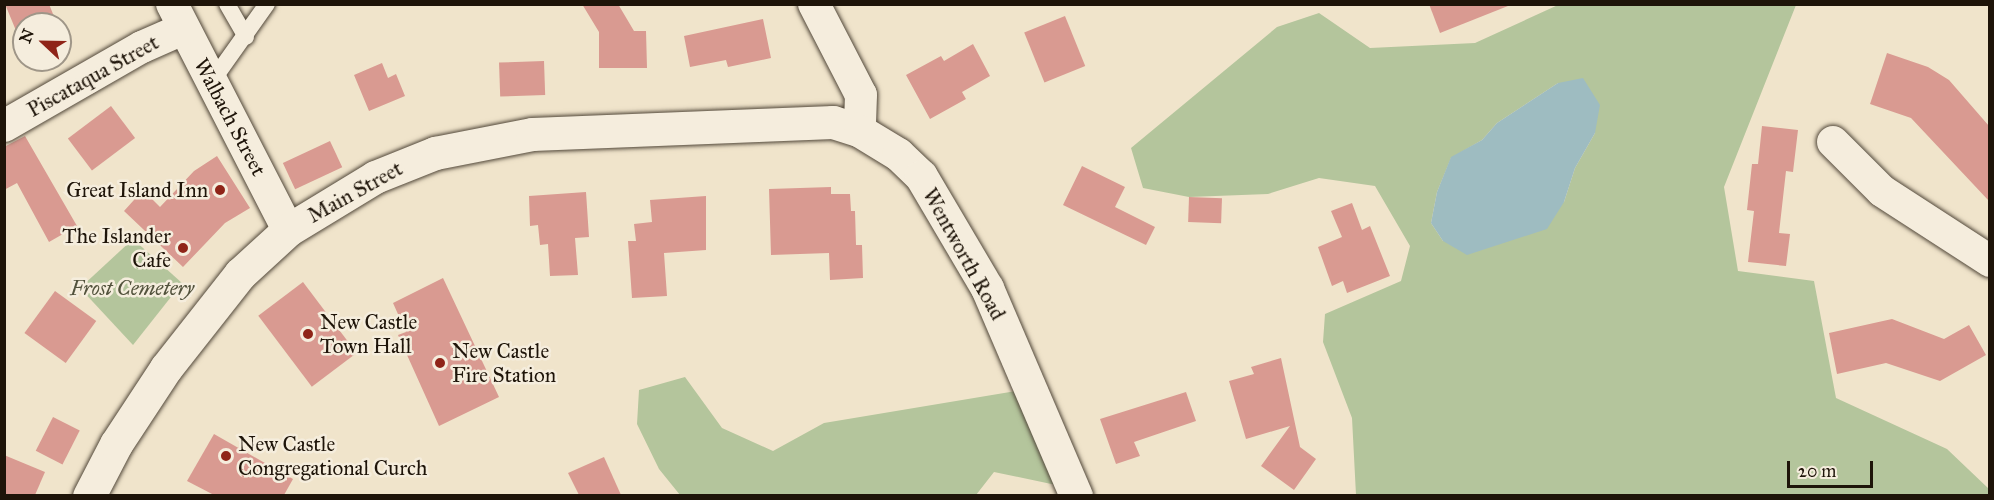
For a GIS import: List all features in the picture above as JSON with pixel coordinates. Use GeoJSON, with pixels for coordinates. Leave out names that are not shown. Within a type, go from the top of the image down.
{"type":"FeatureCollection","features":[{"type":"Feature","properties":{"kind":"main road","name":"Main Street"},"geometry":{"type":"LineString","coordinates":[[89,495],[116,444],[166,368],[240,274],[288,230],[347,193],[404,163],[499,139],[599,128],[833,122],[860,131]]}},
{"type":"Feature","properties":{"kind":"main road","name":"Wentworth Road"},"geometry":{"type":"LineString","coordinates":[[860,131],[898,154],[921,176],[956,230],[1025,373],[1076,495]]}},
{"type":"Feature","properties":{"kind":"street"},"geometry":{"type":"LineString","coordinates":[[814,4],[861,94],[860,131]]}},
{"type":"Feature","properties":{"kind":"street","name":"Walbach Street"},"geometry":{"type":"LineString","coordinates":[[177,17],[213,80],[288,230]]}},
{"type":"Feature","properties":{"kind":"street","name":"Piscataqua Street"},"geometry":{"type":"LineString","coordinates":[[4,126],[142,46],[177,17]]}},
{"type":"Feature","properties":{"kind":"street"},"geometry":{"type":"LineString","coordinates":[[1833,142],[1882,191],[1989,261]]}},
{"type":"Feature","properties":{"kind":"lane"},"geometry":{"type":"LineString","coordinates":[[227,4],[246,37]]}},
{"type":"Feature","properties":{"kind":"lane"},"geometry":{"type":"LineString","coordinates":[[213,80],[246,37],[267,4]]}},
{"type":"Feature","properties":{"kind":"green space"},"geometry":{"type":"Polygon","coordinates":[[[1558,5],[1796,5],[1724,187],[1738,271],[1814,281],[1836,398],[1947,449],[1989,489],[1989,495],[1356,495],[1352,418],[1323,342],[1325,314],[1401,281],[1410,246],[1375,186],[1319,178],[1268,194],[1189,197],[1143,188],[1131,148],[1277,27],[1319,13],[1370,48],[1475,43],[1558,5]],[[1558,83],[1497,123],[1482,140],[1451,158],[1437,192],[1431,223],[1443,241],[1564,202],[1575,168],[1595,133],[1558,83]]]}},
{"type":"Feature","properties":{"kind":"green space","name":"Frost Cemetery"},"geometry":{"type":"Polygon","coordinates":[[[133,239],[182,283],[133,345],[80,288],[133,239]]]}},
{"type":"Feature","properties":{"kind":"green space"},"geometry":{"type":"Polygon","coordinates":[[[685,377],[722,428],[773,451],[824,423],[1016,391],[1056,485],[994,472],[976,495],[680,495],[659,469],[637,424],[639,390],[685,377]]]}},
{"type":"Feature","properties":{"kind":"water"},"geometry":{"type":"Polygon","coordinates":[[[1583,78],[1600,105],[1595,133],[1575,168],[1564,202],[1547,229],[1467,255],[1443,241],[1431,223],[1437,192],[1451,157],[1482,140],[1497,123],[1558,83],[1583,78]]]}},
{"type":"Feature","properties":{"kind":"building"},"geometry":{"type":"Polygon","coordinates":[[[5,4],[49,4],[52,12],[12,12],[12,21],[5,4]]]}},
{"type":"Feature","properties":{"kind":"building"},"geometry":{"type":"Polygon","coordinates":[[[582,4],[618,4],[634,31],[646,31],[647,68],[599,68],[599,32],[582,4]]]}},
{"type":"Feature","properties":{"kind":"building"},"geometry":{"type":"Polygon","coordinates":[[[1429,4],[1507,4],[1508,6],[1440,33],[1429,4]]]}},
{"type":"Feature","properties":{"kind":"building"},"geometry":{"type":"Polygon","coordinates":[[[1065,16],[1085,66],[1044,83],[1024,32],[1065,16]]]}},
{"type":"Feature","properties":{"kind":"building"},"geometry":{"type":"Polygon","coordinates":[[[763,19],[771,58],[728,67],[726,60],[690,67],[684,36],[763,19]]]}},
{"type":"Feature","properties":{"kind":"building"},"geometry":{"type":"Polygon","coordinates":[[[973,44],[990,76],[962,92],[966,99],[930,119],[906,75],[941,56],[944,61],[973,44]]]}},
{"type":"Feature","properties":{"kind":"building"},"geometry":{"type":"Polygon","coordinates":[[[1887,53],[1928,67],[1949,80],[1989,126],[1989,201],[1911,118],[1870,104],[1887,53]]]}},
{"type":"Feature","properties":{"kind":"building"},"geometry":{"type":"Polygon","coordinates":[[[544,61],[545,95],[500,97],[499,63],[544,61]]]}},
{"type":"Feature","properties":{"kind":"building"},"geometry":{"type":"Polygon","coordinates":[[[382,63],[388,78],[396,74],[405,96],[369,111],[354,75],[382,63]]]}},
{"type":"Feature","properties":{"kind":"building"},"geometry":{"type":"Polygon","coordinates":[[[111,106],[135,138],[92,170],[68,138],[111,106]]]}},
{"type":"Feature","properties":{"kind":"building"},"geometry":{"type":"Polygon","coordinates":[[[1762,126],[1798,130],[1793,172],[1786,171],[1779,233],[1790,234],[1786,266],[1748,262],[1754,211],[1747,210],[1752,164],[1758,164],[1762,126]]]}},
{"type":"Feature","properties":{"kind":"building"},"geometry":{"type":"Polygon","coordinates":[[[25,136],[77,226],[49,242],[17,183],[4,190],[4,147],[25,136]]]}},
{"type":"Feature","properties":{"kind":"building"},"geometry":{"type":"Polygon","coordinates":[[[330,141],[342,167],[295,189],[283,163],[330,141]]]}},
{"type":"Feature","properties":{"kind":"building"},"geometry":{"type":"Polygon","coordinates":[[[217,156],[250,208],[225,223],[183,267],[124,211],[143,190],[160,207],[194,171],[217,156]]]}},
{"type":"Feature","properties":{"kind":"building"},"geometry":{"type":"Polygon","coordinates":[[[1082,166],[1125,187],[1115,207],[1155,227],[1146,245],[1063,205],[1082,166]]]}},
{"type":"Feature","properties":{"kind":"building"},"geometry":{"type":"Polygon","coordinates":[[[831,187],[831,194],[850,194],[851,211],[855,211],[856,245],[862,245],[863,278],[830,280],[829,253],[771,255],[769,189],[831,187]]]}},
{"type":"Feature","properties":{"kind":"building"},"geometry":{"type":"Polygon","coordinates":[[[586,192],[589,237],[575,238],[578,275],[550,276],[548,244],[540,245],[538,225],[530,226],[529,196],[586,192]]]}},
{"type":"Feature","properties":{"kind":"building"},"geometry":{"type":"Polygon","coordinates":[[[706,196],[706,250],[664,253],[667,296],[632,298],[628,241],[636,241],[634,224],[652,222],[650,200],[706,196]]]}},
{"type":"Feature","properties":{"kind":"building"},"geometry":{"type":"Polygon","coordinates":[[[1189,197],[1222,198],[1221,223],[1188,222],[1189,197]]]}},
{"type":"Feature","properties":{"kind":"building"},"geometry":{"type":"Polygon","coordinates":[[[1352,203],[1362,230],[1370,226],[1390,276],[1347,293],[1343,281],[1332,286],[1318,247],[1342,237],[1331,211],[1352,203]]]}},
{"type":"Feature","properties":{"kind":"building","name":"New Castle Fire Station"},"geometry":{"type":"Polygon","coordinates":[[[443,278],[499,397],[439,426],[398,335],[406,332],[393,303],[443,278]]]}},
{"type":"Feature","properties":{"kind":"building","name":"New Castle Town Hall"},"geometry":{"type":"Polygon","coordinates":[[[303,282],[357,353],[312,387],[258,316],[303,282]]]}},
{"type":"Feature","properties":{"kind":"building"},"geometry":{"type":"Polygon","coordinates":[[[55,291],[96,321],[66,363],[24,333],[55,291]]]}},
{"type":"Feature","properties":{"kind":"building"},"geometry":{"type":"Polygon","coordinates":[[[1892,319],[1944,339],[1969,325],[1986,355],[1940,381],[1886,363],[1837,374],[1829,333],[1892,319]]]}},
{"type":"Feature","properties":{"kind":"building"},"geometry":{"type":"Polygon","coordinates":[[[1281,358],[1300,447],[1316,459],[1294,490],[1261,466],[1290,426],[1246,439],[1229,381],[1254,374],[1251,367],[1281,358]]]}},
{"type":"Feature","properties":{"kind":"building"},"geometry":{"type":"Polygon","coordinates":[[[1186,392],[1196,421],[1134,442],[1140,456],[1116,464],[1100,419],[1186,392]]]}},
{"type":"Feature","properties":{"kind":"building"},"geometry":{"type":"Polygon","coordinates":[[[53,417],[80,431],[62,464],[36,451],[53,417]]]}},
{"type":"Feature","properties":{"kind":"building","name":"New Castle Congregational Curch"},"geometry":{"type":"Polygon","coordinates":[[[214,434],[293,479],[284,495],[214,495],[187,481],[214,434]]]}},
{"type":"Feature","properties":{"kind":"building"},"geometry":{"type":"Polygon","coordinates":[[[4,455],[45,472],[35,495],[4,495],[4,455]]]}},
{"type":"Feature","properties":{"kind":"building"},"geometry":{"type":"Polygon","coordinates":[[[604,457],[621,495],[579,495],[568,473],[604,457]]]}},
{"type":"Feature","properties":{"kind":"place","name":"Great Island Inn"},"geometry":{"type":"Point","coordinates":[220,190]}},
{"type":"Feature","properties":{"kind":"place","name":"The Islander Cafe"},"geometry":{"type":"Point","coordinates":[183,248]}},
{"type":"Feature","properties":{"kind":"place","name":"New Castle Town Hall"},"geometry":{"type":"Point","coordinates":[308,334]}},
{"type":"Feature","properties":{"kind":"place","name":"New Castle Fire Station"},"geometry":{"type":"Point","coordinates":[440,363]}},
{"type":"Feature","properties":{"kind":"place","name":"New Castle Congregational Curch"},"geometry":{"type":"Point","coordinates":[226,456]}}]}
